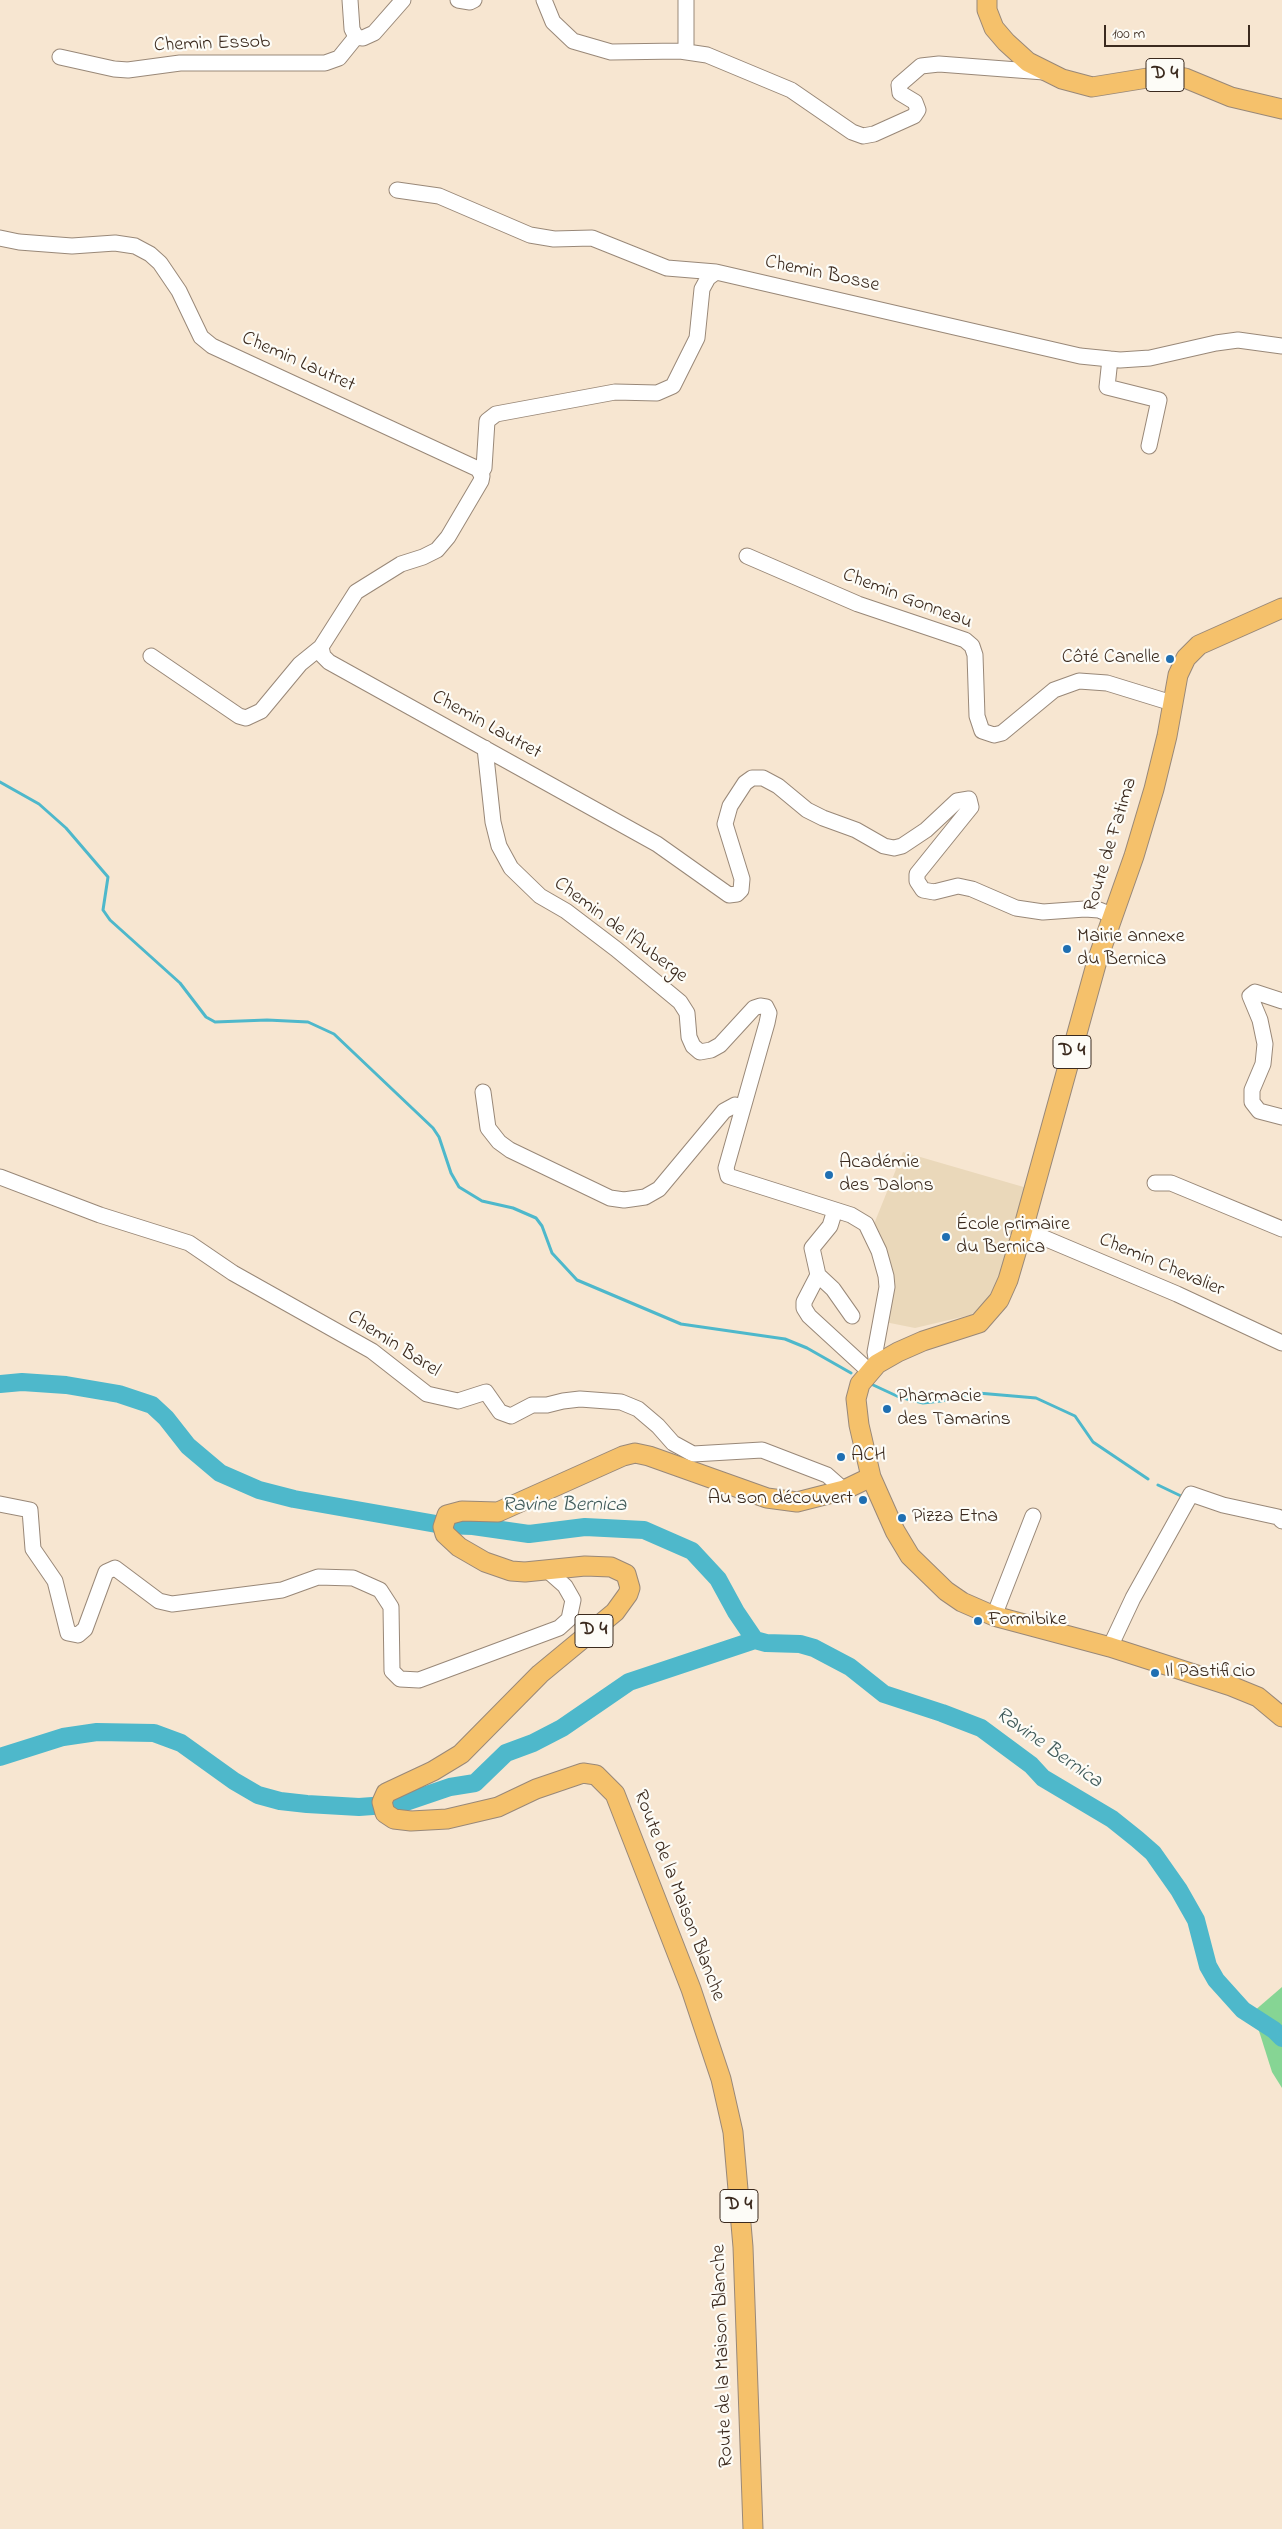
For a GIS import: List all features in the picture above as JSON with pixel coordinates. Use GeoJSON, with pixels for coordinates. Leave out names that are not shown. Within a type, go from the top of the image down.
{"type":"FeatureCollection","features":[{"type":"Feature","properties":{"kind":"main road","name":"D 4"},"geometry":{"type":"LineString","coordinates":[[987,0],[987,10],[994,28],[1028,62],[1046,72],[1086,87],[1166,75],[1185,78],[1231,97],[1282,109]]}},
{"type":"Feature","properties":{"kind":"main road","name":"Route de Fatima"},"geometry":{"type":"LineString","coordinates":[[1282,608],[1199,645],[1186,658],[1178,675],[1167,736],[1154,789],[1114,916],[1097,961],[1023,1229],[1008,1280],[999,1300],[988,1315],[979,1323],[967,1329],[923,1341],[898,1352],[873,1368],[860,1384],[856,1399],[858,1425],[871,1477],[901,1544],[910,1556],[946,1591],[962,1602],[994,1616],[1110,1647],[1231,1686],[1258,1697],[1282,1717]]}},
{"type":"Feature","properties":{"kind":"main road","name":"Route de la Maison Blanche"},"geometry":{"type":"LineString","coordinates":[[753,2529],[743,2247],[733,2132],[722,2079],[691,1989],[615,1794],[596,1774],[583,1773],[480,1813],[433,1820],[394,1819],[385,1812],[382,1802],[386,1792],[433,1771],[461,1754],[540,1674],[615,1612],[630,1588],[626,1574],[612,1567],[585,1566],[548,1571],[518,1572],[498,1567],[459,1547],[445,1534],[444,1520],[452,1512],[498,1512],[623,1456],[635,1453],[649,1456],[767,1498],[797,1502],[844,1490],[871,1477]]}},
{"type":"Feature","properties":{"kind":"street"},"geometry":{"type":"LineString","coordinates":[[350,0],[352,29],[356,37],[369,37],[403,0]]}},
{"type":"Feature","properties":{"kind":"street"},"geometry":{"type":"LineString","coordinates":[[458,0],[470,2],[474,0]]}},
{"type":"Feature","properties":{"kind":"street"},"geometry":{"type":"LineString","coordinates":[[544,0],[552,22],[574,41],[611,52],[686,52],[714,58],[791,90],[852,132],[863,136],[874,134],[914,116],[918,110],[915,102],[900,92],[898,85],[921,66],[939,64],[997,70],[1046,72]]}},
{"type":"Feature","properties":{"kind":"street"},"geometry":{"type":"LineString","coordinates":[[686,0],[686,52]]}},
{"type":"Feature","properties":{"kind":"street","name":"Chemin Essob"},"geometry":{"type":"LineString","coordinates":[[60,57],[114,69],[128,70],[180,63],[326,63],[339,58],[356,37]]}},
{"type":"Feature","properties":{"kind":"street","name":"Chemin Bosse"},"geometry":{"type":"LineString","coordinates":[[398,190],[438,196],[530,235],[554,239],[592,238],[667,268],[716,272],[1080,356],[1110,359],[1150,358],[1238,340],[1282,346]]}},
{"type":"Feature","properties":{"kind":"street","name":"Chemin Lautret"},"geometry":{"type":"LineString","coordinates":[[0,238],[19,242],[72,246],[116,243],[135,246],[150,254],[171,277],[201,337],[212,346],[411,436],[473,466],[480,473]]}},
{"type":"Feature","properties":{"kind":"street"},"geometry":{"type":"LineString","coordinates":[[151,656],[232,711],[246,718],[261,711],[300,664],[321,647],[356,592],[401,564],[438,550],[448,538],[481,482],[480,473],[484,468],[488,422],[496,414],[615,392],[657,393],[673,386],[697,338],[702,289],[708,278],[716,272]]}},
{"type":"Feature","properties":{"kind":"street"},"geometry":{"type":"LineString","coordinates":[[1110,359],[1107,387],[1159,400],[1149,446]]}},
{"type":"Feature","properties":{"kind":"street","name":"Chemin Gonneau"},"geometry":{"type":"LineString","coordinates":[[747,556],[858,604],[965,640],[972,646],[975,655],[977,716],[982,731],[994,735],[1002,733],[1054,690],[1079,681],[1107,683],[1172,703]]}},
{"type":"Feature","properties":{"kind":"street","name":"Chemin Lautret"},"geometry":{"type":"LineString","coordinates":[[321,647],[323,656],[329,662],[657,844],[729,895],[737,894],[741,890],[742,879],[725,824],[730,806],[745,783],[752,778],[763,778],[778,786],[808,810],[856,830],[884,846],[894,848],[902,846],[926,830],[957,801],[970,799],[971,807],[917,874],[917,881],[922,890],[934,892],[958,886],[972,889],[1016,908],[1043,912],[1099,910],[1114,916]]}},
{"type":"Feature","properties":{"kind":"street","name":"Chemin de l'Auberge"},"geometry":{"type":"LineString","coordinates":[[485,748],[493,822],[499,846],[511,868],[540,896],[566,911],[680,1002],[687,1013],[689,1037],[693,1046],[700,1052],[716,1048],[754,1008],[766,1007],[769,1013],[767,1023],[726,1168],[728,1176],[851,1215],[866,1224],[884,1265],[887,1287],[873,1368]]}},
{"type":"Feature","properties":{"kind":"street"},"geometry":{"type":"LineString","coordinates":[[1282,1001],[1254,992],[1250,996],[1263,1029],[1265,1044],[1263,1064],[1252,1090],[1252,1102],[1259,1110],[1282,1117]]}},
{"type":"Feature","properties":{"kind":"street"},"geometry":{"type":"LineString","coordinates":[[483,1092],[488,1128],[499,1142],[510,1150],[610,1198],[624,1200],[645,1197],[659,1189],[724,1111],[735,1105],[743,1107]]}},
{"type":"Feature","properties":{"kind":"street","name":"Chemin Barel"},"geometry":{"type":"LineString","coordinates":[[0,1177],[100,1216],[189,1243],[233,1273],[372,1351],[427,1394],[458,1400],[486,1392],[500,1412],[511,1416],[532,1405],[547,1406],[572,1400],[621,1402],[638,1409],[658,1426],[673,1443],[693,1454],[762,1450],[828,1474],[844,1490]]}},
{"type":"Feature","properties":{"kind":"street"},"geometry":{"type":"LineString","coordinates":[[1155,1183],[1171,1183],[1282,1229]]}},
{"type":"Feature","properties":{"kind":"street"},"geometry":{"type":"LineString","coordinates":[[835,1210],[830,1226],[812,1248],[818,1275],[833,1289],[852,1316]]}},
{"type":"Feature","properties":{"kind":"street","name":"Chemin Chevalier"},"geometry":{"type":"LineString","coordinates":[[1023,1229],[1177,1294],[1282,1342]]}},
{"type":"Feature","properties":{"kind":"street"},"geometry":{"type":"LineString","coordinates":[[818,1275],[804,1302],[804,1308],[809,1316],[852,1356],[873,1368]]}},
{"type":"Feature","properties":{"kind":"street"},"geometry":{"type":"LineString","coordinates":[[1110,1647],[1133,1598],[1191,1494],[1223,1505],[1281,1515]]}},
{"type":"Feature","properties":{"kind":"street"},"geometry":{"type":"LineString","coordinates":[[0,1504],[30,1510],[33,1549],[55,1581],[68,1633],[78,1635],[85,1629],[106,1572],[115,1568],[159,1601],[172,1604],[282,1590],[318,1577],[353,1578],[380,1590],[391,1607],[392,1671],[400,1679],[419,1680],[559,1628],[569,1618],[573,1600],[565,1586],[548,1571]]}},
{"type":"Feature","properties":{"kind":"street"},"geometry":{"type":"LineString","coordinates":[[994,1616],[1033,1516]]}},
{"type":"Feature","properties":{"kind":"shaded area","name":"École primaire du Bernica"},"geometry":{"type":"Polygon","coordinates":[[[903,1152],[1027,1188],[994,1294],[979,1313],[915,1328],[885,1322],[874,1224],[903,1152]]]}},
{"type":"Feature","properties":{"kind":"green space"},"geometry":{"type":"Polygon","coordinates":[[[1282,1987],[1282,2088],[1272,2072],[1253,2012],[1282,1987]]]}},
{"type":"Feature","properties":{"kind":"waterway"},"geometry":{"type":"LineString","coordinates":[[0,782],[39,804],[66,828],[108,877],[103,910],[110,920],[180,983],[206,1017],[215,1022],[267,1020],[308,1022],[334,1034],[433,1128],[439,1137],[451,1173],[459,1187],[482,1201],[513,1208],[536,1218],[542,1226],[552,1253],[577,1280],[681,1324],[785,1339],[807,1348],[851,1373]]}},
{"type":"Feature","properties":{"kind":"waterway","name":"Ravine Bernica"},"geometry":{"type":"LineString","coordinates":[[0,1384],[22,1382],[66,1385],[119,1394],[152,1405],[166,1418],[188,1446],[220,1473],[259,1490],[294,1499],[442,1525],[473,1526],[529,1534],[585,1527],[644,1530],[692,1551],[718,1579],[736,1612],[755,1640],[766,1643],[800,1644],[814,1648],[850,1667],[884,1694],[981,1728],[1031,1765],[1043,1778],[1112,1819],[1137,1839],[1153,1853],[1179,1890],[1196,1920],[1208,1966],[1216,1980],[1243,2010],[1274,2030],[1282,2038]]}},
{"type":"Feature","properties":{"kind":"waterway"},"geometry":{"type":"LineString","coordinates":[[871,1384],[899,1397],[923,1403],[978,1393],[1036,1398],[1075,1416],[1093,1442],[1148,1479]]}},
{"type":"Feature","properties":{"kind":"waterway"},"geometry":{"type":"LineString","coordinates":[[1158,1485],[1181,1496]]}},
{"type":"Feature","properties":{"kind":"waterway"},"geometry":{"type":"LineString","coordinates":[[0,1757],[63,1737],[97,1732],[154,1733],[181,1743],[234,1781],[258,1795],[280,1801],[307,1804],[359,1807],[400,1804],[450,1787],[475,1783],[506,1753],[533,1743],[562,1728],[629,1682],[755,1640]]}},
{"type":"Feature","properties":{"kind":"place","name":"Côté Canelle"},"geometry":{"type":"Point","coordinates":[1170,659]}},
{"type":"Feature","properties":{"kind":"place","name":"Mairie annexe du Bernica"},"geometry":{"type":"Point","coordinates":[1067,949]}},
{"type":"Feature","properties":{"kind":"place","name":"Académie des Dalons"},"geometry":{"type":"Point","coordinates":[829,1175]}},
{"type":"Feature","properties":{"kind":"place","name":"École primaire du Bernica"},"geometry":{"type":"Point","coordinates":[946,1237]}},
{"type":"Feature","properties":{"kind":"place","name":"Pharmacie des Tamarins"},"geometry":{"type":"Point","coordinates":[887,1409]}},
{"type":"Feature","properties":{"kind":"place","name":"ACH"},"geometry":{"type":"Point","coordinates":[841,1457]}},
{"type":"Feature","properties":{"kind":"place","name":"Au son découvert"},"geometry":{"type":"Point","coordinates":[863,1500]}},
{"type":"Feature","properties":{"kind":"place","name":"Pizza Etna"},"geometry":{"type":"Point","coordinates":[902,1518]}},
{"type":"Feature","properties":{"kind":"place","name":"Formibike"},"geometry":{"type":"Point","coordinates":[978,1621]}},
{"type":"Feature","properties":{"kind":"place","name":"Il Pastificio"},"geometry":{"type":"Point","coordinates":[1155,1673]}}]}
